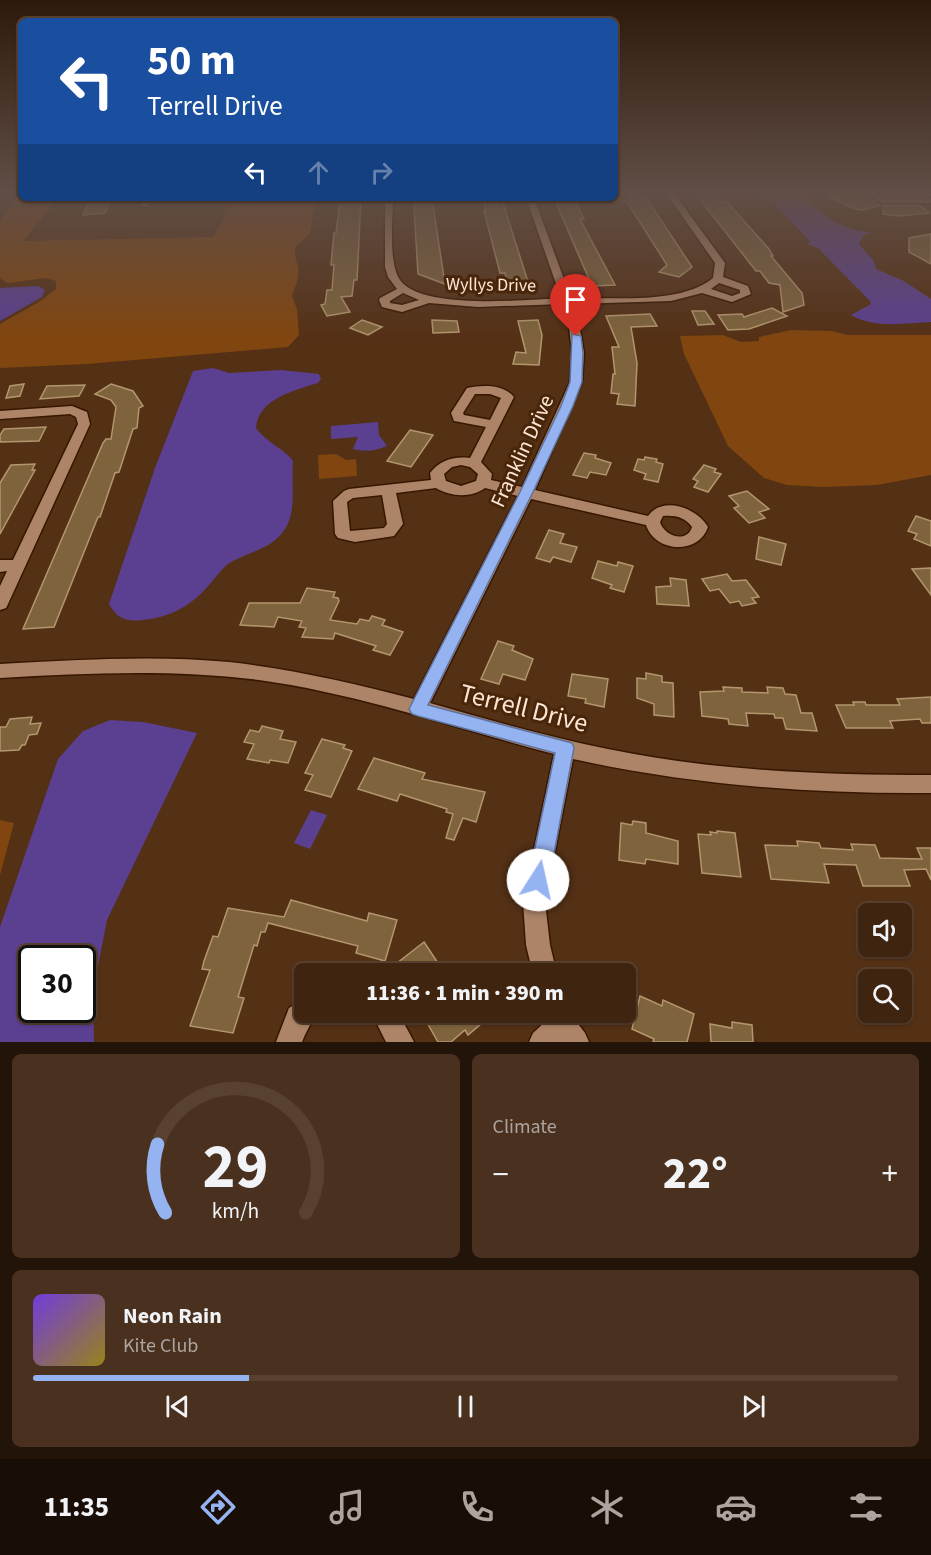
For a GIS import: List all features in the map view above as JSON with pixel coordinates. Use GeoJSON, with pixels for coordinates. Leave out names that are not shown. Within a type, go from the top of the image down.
{"type":"FeatureCollection","features":[{"type":"Feature","properties":{"kind":"street"},"geometry":{"type":"LineString","coordinates":[[390,242],[390,271],[398,285],[404,288]]}},
{"type":"Feature","properties":{"kind":"street","name":"Franklin Drive"},"geometry":{"type":"LineString","coordinates":[[418,709],[527,492],[576,382],[578,353],[573,318],[546,242]]}},
{"type":"Feature","properties":{"kind":"street"},"geometry":{"type":"LineString","coordinates":[[702,290],[718,279],[721,270],[719,260],[706,242]]}},
{"type":"Feature","properties":{"kind":"street"},"geometry":{"type":"LineString","coordinates":[[702,290],[732,299],[746,294],[744,288],[718,279]]}},
{"type":"Feature","properties":{"kind":"street"},"geometry":{"type":"LineString","coordinates":[[404,288],[384,300],[386,305],[399,309],[411,307],[429,299]]}},
{"type":"Feature","properties":{"kind":"street","name":"Wyllys Drive"},"geometry":{"type":"LineString","coordinates":[[404,288],[416,296],[429,299],[480,305],[664,298],[702,290]]}},
{"type":"Feature","properties":{"kind":"street"},"geometry":{"type":"LineString","coordinates":[[0,415],[72,410],[84,418],[84,424],[0,604]]}},
{"type":"Feature","properties":{"kind":"street"},"geometry":{"type":"LineString","coordinates":[[474,463],[493,425]]}},
{"type":"Feature","properties":{"kind":"street"},"geometry":{"type":"LineString","coordinates":[[388,490],[439,483],[448,489],[461,491],[474,489],[483,483],[485,474],[474,463],[459,461],[445,465],[437,473],[439,483]]}},
{"type":"Feature","properties":{"kind":"street"},"geometry":{"type":"LineString","coordinates":[[483,483],[652,522]]}},
{"type":"Feature","properties":{"kind":"street"},"geometry":{"type":"LineString","coordinates":[[0,566],[18,565]]}},
{"type":"Feature","properties":{"kind":"street","name":"Terrell Drive"},"geometry":{"type":"LineString","coordinates":[[0,671],[132,665],[209,667],[311,681],[565,748],[650,765],[826,784],[931,784]]}},
{"type":"Feature","properties":{"kind":"street"},"geometry":{"type":"LineString","coordinates":[[542,963],[534,902],[565,748]]}},
{"type":"Feature","properties":{"kind":"street"},"geometry":{"type":"LineString","coordinates":[[289,1042],[296,1023]]}},
{"type":"Feature","properties":{"kind":"street"},"geometry":{"type":"LineString","coordinates":[[390,1023],[401,1042]]}},
{"type":"Feature","properties":{"kind":"street"},"geometry":{"type":"LineString","coordinates":[[542,1042],[564,1026]]}},
{"type":"Feature","properties":{"kind":"shaded area"},"geometry":{"type":"Polygon","coordinates":[[[0,242],[301,242],[295,247],[298,274],[292,296],[297,309],[299,335],[288,347],[87,364],[0,368],[0,324],[39,302],[56,289],[56,281],[46,278],[7,283],[0,278],[0,242]]]}},
{"type":"Feature","properties":{"kind":"shaded area"},"geometry":{"type":"Polygon","coordinates":[[[810,242],[860,242],[874,261],[876,269],[904,281],[931,299],[931,322],[880,324],[851,315],[871,304],[870,301],[818,248],[807,244],[810,242]]]}},
{"type":"Feature","properties":{"kind":"shaded area"},"geometry":{"type":"Polygon","coordinates":[[[38,286],[45,290],[42,297],[0,321],[0,288],[38,286]]]}},
{"type":"Feature","properties":{"kind":"shaded area"},"geometry":{"type":"Polygon","coordinates":[[[791,330],[831,331],[848,335],[931,335],[931,475],[877,485],[822,487],[787,485],[764,478],[728,446],[684,354],[680,336],[723,335],[741,342],[759,341],[759,337],[791,330]]]}},
{"type":"Feature","properties":{"kind":"shaded area"},"geometry":{"type":"Polygon","coordinates":[[[213,368],[229,373],[281,370],[319,374],[321,379],[318,383],[279,397],[263,410],[258,418],[256,428],[293,461],[292,505],[289,522],[274,541],[228,564],[188,605],[163,616],[137,621],[127,620],[115,613],[109,604],[155,468],[193,371],[213,368]]]}},
{"type":"Feature","properties":{"kind":"shaded area"},"geometry":{"type":"Polygon","coordinates":[[[378,422],[379,435],[387,446],[383,448],[366,451],[353,449],[358,437],[331,439],[331,426],[378,422]]]}},
{"type":"Feature","properties":{"kind":"shaded area"},"geometry":{"type":"Polygon","coordinates":[[[336,454],[346,460],[356,459],[357,476],[319,479],[318,455],[336,454]]]}},
{"type":"Feature","properties":{"kind":"shaded area"},"geometry":{"type":"Polygon","coordinates":[[[110,720],[143,722],[197,733],[107,920],[96,977],[96,945],[18,945],[18,1023],[94,1023],[94,1042],[0,1042],[0,927],[58,759],[83,731],[110,720]]]}},
{"type":"Feature","properties":{"kind":"shaded area"},"geometry":{"type":"Polygon","coordinates":[[[311,810],[327,815],[310,849],[294,843],[311,810]]]}},
{"type":"Feature","properties":{"kind":"shaded area"},"geometry":{"type":"Polygon","coordinates":[[[0,820],[14,823],[0,875],[0,820]]]}},
{"type":"Feature","properties":{"kind":"building"},"geometry":{"type":"Polygon","coordinates":[[[333,242],[359,242],[357,280],[354,280],[352,296],[341,297],[350,312],[327,316],[321,305],[325,304],[327,290],[332,290],[334,265],[331,265],[333,242]]]}},
{"type":"Feature","properties":{"kind":"building"},"geometry":{"type":"Polygon","coordinates":[[[416,242],[439,242],[445,284],[418,274],[416,242]]]}},
{"type":"Feature","properties":{"kind":"building"},"geometry":{"type":"Polygon","coordinates":[[[492,242],[515,242],[530,288],[509,289],[505,273],[500,273],[492,242]]]}},
{"type":"Feature","properties":{"kind":"building"},"geometry":{"type":"Polygon","coordinates":[[[573,242],[592,242],[615,285],[592,286],[573,242]]]}},
{"type":"Feature","properties":{"kind":"building"},"geometry":{"type":"Polygon","coordinates":[[[652,242],[675,242],[692,267],[679,277],[659,272],[667,265],[652,242]]]}},
{"type":"Feature","properties":{"kind":"building"},"geometry":{"type":"Polygon","coordinates":[[[733,242],[762,242],[773,256],[771,256],[802,293],[804,305],[783,312],[780,285],[769,283],[760,271],[756,271],[733,242]]]}},
{"type":"Feature","properties":{"kind":"building"},"geometry":{"type":"Polygon","coordinates":[[[909,242],[931,242],[931,264],[909,252],[909,242]]]}},
{"type":"Feature","properties":{"kind":"building"},"geometry":{"type":"Polygon","coordinates":[[[772,308],[787,316],[749,329],[728,330],[718,315],[742,314],[744,317],[772,308]]]}},
{"type":"Feature","properties":{"kind":"building"},"geometry":{"type":"Polygon","coordinates":[[[692,311],[705,311],[714,324],[698,325],[692,311]]]}},
{"type":"Feature","properties":{"kind":"building"},"geometry":{"type":"Polygon","coordinates":[[[650,314],[657,326],[631,327],[637,363],[635,406],[617,404],[619,394],[611,393],[613,374],[615,374],[612,347],[619,347],[606,316],[650,314]]]}},
{"type":"Feature","properties":{"kind":"building"},"geometry":{"type":"Polygon","coordinates":[[[362,320],[382,327],[368,335],[350,328],[362,320]]]}},
{"type":"Feature","properties":{"kind":"building"},"geometry":{"type":"Polygon","coordinates":[[[432,320],[457,321],[459,332],[433,333],[432,320]]]}},
{"type":"Feature","properties":{"kind":"building"},"geometry":{"type":"Polygon","coordinates":[[[538,320],[542,335],[539,365],[513,364],[516,352],[526,353],[518,321],[538,320]]]}},
{"type":"Feature","properties":{"kind":"building"},"geometry":{"type":"Polygon","coordinates":[[[24,384],[20,396],[6,398],[10,386],[24,384]]]}},
{"type":"Feature","properties":{"kind":"building"},"geometry":{"type":"Polygon","coordinates":[[[111,384],[133,391],[143,406],[139,408],[137,428],[133,429],[119,472],[115,473],[100,517],[98,517],[54,627],[23,629],[103,443],[106,439],[111,439],[116,407],[111,400],[95,394],[111,384]]]}},
{"type":"Feature","properties":{"kind":"building"},"geometry":{"type":"Polygon","coordinates":[[[85,385],[79,396],[40,399],[47,386],[85,385]]]}},
{"type":"Feature","properties":{"kind":"building"},"geometry":{"type":"Polygon","coordinates":[[[46,427],[39,441],[0,442],[0,435],[4,429],[46,427]]]}},
{"type":"Feature","properties":{"kind":"building"},"geometry":{"type":"Polygon","coordinates":[[[410,430],[433,435],[411,467],[387,461],[410,430]]]}},
{"type":"Feature","properties":{"kind":"building"},"geometry":{"type":"Polygon","coordinates":[[[584,453],[596,455],[595,458],[611,463],[606,475],[590,472],[587,478],[573,475],[584,453]]]}},
{"type":"Feature","properties":{"kind":"building"},"geometry":{"type":"Polygon","coordinates":[[[645,457],[657,459],[656,462],[663,464],[658,482],[644,479],[646,474],[634,470],[638,459],[644,460],[645,457]]]}},
{"type":"Feature","properties":{"kind":"building"},"geometry":{"type":"Polygon","coordinates":[[[35,464],[32,470],[35,470],[0,534],[0,483],[11,465],[35,464]]]}},
{"type":"Feature","properties":{"kind":"building"},"geometry":{"type":"Polygon","coordinates":[[[704,465],[716,469],[714,472],[721,474],[708,492],[694,487],[698,481],[693,479],[704,465]]]}},
{"type":"Feature","properties":{"kind":"building"},"geometry":{"type":"Polygon","coordinates":[[[747,491],[769,509],[759,512],[765,518],[749,523],[734,508],[739,506],[729,496],[747,491]]]}},
{"type":"Feature","properties":{"kind":"building"},"geometry":{"type":"Polygon","coordinates":[[[916,516],[931,521],[931,546],[914,539],[917,534],[908,531],[916,516]]]}},
{"type":"Feature","properties":{"kind":"building"},"geometry":{"type":"Polygon","coordinates":[[[549,530],[564,534],[560,543],[577,547],[571,562],[553,557],[550,562],[536,558],[549,530]]]}},
{"type":"Feature","properties":{"kind":"building"},"geometry":{"type":"Polygon","coordinates":[[[759,537],[786,544],[781,565],[756,559],[759,537]]]}},
{"type":"Feature","properties":{"kind":"building"},"geometry":{"type":"Polygon","coordinates":[[[598,561],[617,566],[618,562],[633,566],[624,592],[610,588],[612,585],[592,578],[598,561]]]}},
{"type":"Feature","properties":{"kind":"building"},"geometry":{"type":"Polygon","coordinates":[[[931,568],[931,595],[912,569],[931,568]]]}},
{"type":"Feature","properties":{"kind":"building"},"geometry":{"type":"Polygon","coordinates":[[[727,574],[732,581],[746,580],[759,597],[752,598],[756,603],[742,606],[739,601],[730,603],[719,589],[710,591],[702,579],[727,574]]]}},
{"type":"Feature","properties":{"kind":"building"},"geometry":{"type":"Polygon","coordinates":[[[670,578],[686,580],[689,606],[657,604],[656,587],[671,586],[670,578]]]}},
{"type":"Feature","properties":{"kind":"building"},"geometry":{"type":"Polygon","coordinates":[[[307,588],[335,592],[333,597],[338,598],[339,601],[330,620],[357,624],[360,619],[369,621],[372,616],[385,620],[382,625],[403,632],[390,655],[373,650],[376,646],[335,633],[333,639],[302,637],[306,628],[299,627],[302,621],[278,617],[274,627],[240,625],[249,603],[300,603],[307,588]]]}},
{"type":"Feature","properties":{"kind":"building"},"geometry":{"type":"Polygon","coordinates":[[[498,641],[514,646],[512,650],[533,659],[525,680],[503,674],[499,684],[481,679],[498,641]]]}},
{"type":"Feature","properties":{"kind":"building"},"geometry":{"type":"Polygon","coordinates":[[[646,673],[662,676],[662,682],[673,683],[674,717],[654,715],[654,704],[637,698],[637,678],[646,679],[646,673]]]}},
{"type":"Feature","properties":{"kind":"building"},"geometry":{"type":"Polygon","coordinates":[[[572,674],[608,679],[604,707],[585,703],[586,699],[568,696],[572,674]]]}},
{"type":"Feature","properties":{"kind":"building"},"geometry":{"type":"Polygon","coordinates":[[[723,687],[742,688],[742,692],[768,693],[767,687],[783,688],[785,694],[796,695],[801,713],[812,713],[817,731],[786,729],[783,718],[775,718],[774,714],[746,713],[748,726],[729,724],[728,719],[702,716],[700,692],[724,691],[723,687]]]}},
{"type":"Feature","properties":{"kind":"building"},"geometry":{"type":"Polygon","coordinates":[[[931,697],[931,723],[922,723],[920,719],[890,721],[893,728],[846,728],[836,705],[854,705],[853,702],[865,702],[866,705],[900,705],[897,699],[931,697]]]}},
{"type":"Feature","properties":{"kind":"building"},"geometry":{"type":"Polygon","coordinates":[[[32,717],[30,724],[41,723],[37,734],[29,735],[25,745],[22,745],[19,750],[0,751],[0,727],[6,727],[10,719],[32,717]]]}},
{"type":"Feature","properties":{"kind":"building"},"geometry":{"type":"Polygon","coordinates":[[[262,726],[283,731],[280,739],[296,742],[288,763],[270,760],[269,763],[247,759],[254,744],[244,742],[250,730],[259,732],[262,726]]]}},
{"type":"Feature","properties":{"kind":"building"},"geometry":{"type":"Polygon","coordinates":[[[322,739],[345,745],[343,748],[352,751],[331,797],[305,790],[313,775],[305,773],[322,739]]]}},
{"type":"Feature","properties":{"kind":"building"},"geometry":{"type":"Polygon","coordinates":[[[374,758],[425,773],[422,779],[485,792],[476,822],[463,818],[454,840],[446,838],[453,814],[446,812],[447,809],[400,794],[397,801],[358,789],[374,758]]]}},
{"type":"Feature","properties":{"kind":"building"},"geometry":{"type":"Polygon","coordinates":[[[633,821],[646,823],[646,833],[678,841],[678,864],[646,859],[645,864],[619,860],[621,823],[632,825],[633,821]]]}},
{"type":"Feature","properties":{"kind":"building"},"geometry":{"type":"Polygon","coordinates":[[[717,831],[735,833],[741,877],[702,873],[698,834],[711,835],[710,832],[717,833],[717,831]]]}},
{"type":"Feature","properties":{"kind":"building"},"geometry":{"type":"Polygon","coordinates":[[[797,841],[819,843],[821,848],[853,850],[851,844],[875,845],[880,858],[922,859],[917,848],[931,848],[931,880],[926,869],[904,870],[910,886],[863,886],[856,865],[824,864],[829,883],[771,879],[765,845],[798,846],[797,841]]]}},
{"type":"Feature","properties":{"kind":"building"},"geometry":{"type":"Polygon","coordinates":[[[291,900],[367,921],[369,913],[397,920],[385,961],[356,953],[358,946],[268,923],[265,932],[261,932],[257,946],[254,945],[238,997],[244,998],[233,1033],[190,1026],[210,970],[202,969],[204,961],[213,936],[218,937],[228,908],[284,917],[291,900]]]}},
{"type":"Feature","properties":{"kind":"building"},"geometry":{"type":"Polygon","coordinates":[[[424,942],[438,963],[397,963],[424,942]]]}},
{"type":"Feature","properties":{"kind":"building"},"geometry":{"type":"Polygon","coordinates":[[[640,996],[662,1006],[663,1000],[694,1014],[687,1042],[653,1042],[654,1039],[632,1029],[633,1023],[636,1023],[640,996]]]}},
{"type":"Feature","properties":{"kind":"building"},"geometry":{"type":"Polygon","coordinates":[[[732,1022],[752,1025],[753,1042],[711,1042],[710,1024],[732,1028],[732,1022]]]}},
{"type":"Feature","properties":{"kind":"building"},"geometry":{"type":"Polygon","coordinates":[[[427,1023],[482,1023],[468,1035],[465,1030],[451,1042],[438,1042],[427,1023]]]}},
{"type":"Feature","properties":{"kind":"route"},"geometry":{"type":"LineString","coordinates":[[538,880],[565,748],[418,709],[527,492],[567,406],[576,382],[578,353],[576,336]]}}]}
